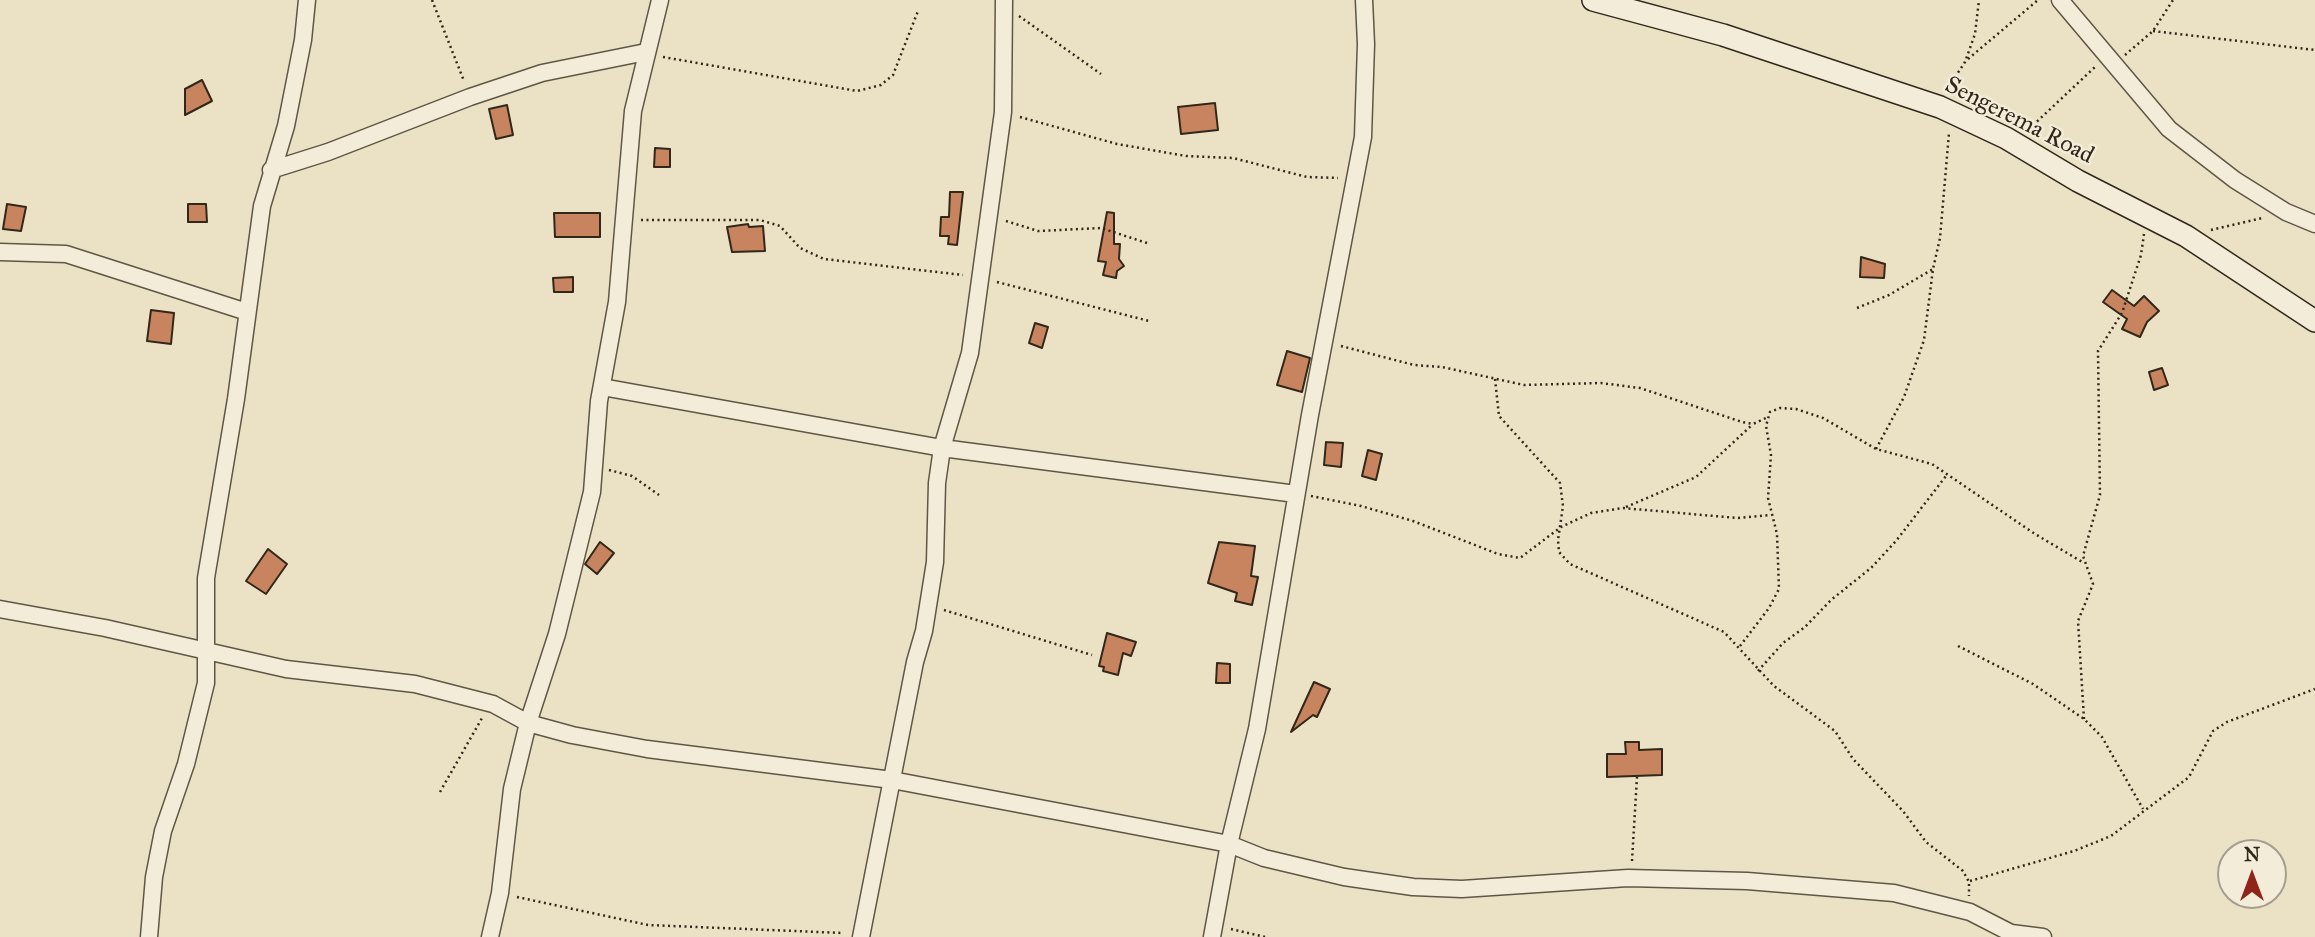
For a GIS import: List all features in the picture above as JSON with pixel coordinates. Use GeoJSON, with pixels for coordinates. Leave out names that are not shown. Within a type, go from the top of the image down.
{"type":"FeatureCollection","features":[{"type":"Feature","properties":{"kind":"main road","name":"Sengerema Road"},"geometry":{"type":"LineString","coordinates":[[1593,0],[1723,35],[1945,110],[2006,138],[2146,217],[2186,236],[2315,321]]}},
{"type":"Feature","properties":{"kind":"street"},"geometry":{"type":"LineString","coordinates":[[149,937],[154,877],[163,831],[199,721],[208,652],[206,578],[236,399],[262,206],[286,126],[303,40],[307,0]]}},
{"type":"Feature","properties":{"kind":"street"},"geometry":{"type":"LineString","coordinates":[[490,937],[500,893],[512,789],[528,723],[561,622],[585,529],[596,468],[602,387],[617,302],[633,111],[660,0]]}},
{"type":"Feature","properties":{"kind":"street"},"geometry":{"type":"LineString","coordinates":[[1213,931],[1229,844],[1257,729],[1296,494],[1363,137],[1366,44],[1364,0]]}},
{"type":"Feature","properties":{"kind":"street"},"geometry":{"type":"LineString","coordinates":[[2060,0],[2169,129],[2235,180],[2286,212],[2315,224]]}},
{"type":"Feature","properties":{"kind":"street"},"geometry":{"type":"LineString","coordinates":[[861,935],[928,603],[934,562],[937,484],[942,448],[970,353],[1003,112],[1004,3]]}},
{"type":"Feature","properties":{"kind":"street"},"geometry":{"type":"LineString","coordinates":[[271,170],[328,152],[470,97],[542,74],[646,52]]}},
{"type":"Feature","properties":{"kind":"street"},"geometry":{"type":"LineString","coordinates":[[0,252],[66,254],[247,312]]}},
{"type":"Feature","properties":{"kind":"street"},"geometry":{"type":"LineString","coordinates":[[602,387],[942,448],[1296,494]]}},
{"type":"Feature","properties":{"kind":"street"},"geometry":{"type":"LineString","coordinates":[[0,609],[105,628],[299,671],[415,684],[493,704],[528,723],[572,735],[647,749],[892,780],[1229,844],[1264,858],[1344,877],[1413,887],[1462,889],[1628,878],[1747,881],[1894,893],[1970,912],[2011,933],[2043,937]]}},
{"type":"Feature","properties":{"kind":"path"},"geometry":{"type":"LineString","coordinates":[[432,0],[470,97]]}},
{"type":"Feature","properties":{"kind":"path"},"geometry":{"type":"LineString","coordinates":[[1965,62],[1975,34],[1979,0]]}},
{"type":"Feature","properties":{"kind":"path"},"geometry":{"type":"LineString","coordinates":[[1875,449],[1904,397],[1917,366],[1928,319],[1933,269],[1940,238],[1948,86],[1965,62],[2038,0]]}},
{"type":"Feature","properties":{"kind":"path"},"geometry":{"type":"LineString","coordinates":[[2006,138],[2031,128],[2111,60],[2153,31],[2174,0]]}},
{"type":"Feature","properties":{"kind":"path"},"geometry":{"type":"LineString","coordinates":[[1004,3],[1101,74]]}},
{"type":"Feature","properties":{"kind":"path"},"geometry":{"type":"LineString","coordinates":[[646,52],[671,59],[857,91],[881,85],[893,75],[918,11]]}},
{"type":"Feature","properties":{"kind":"path"},"geometry":{"type":"LineString","coordinates":[[2153,31],[2315,50]]}},
{"type":"Feature","properties":{"kind":"path"},"geometry":{"type":"LineString","coordinates":[[1003,112],[1117,144],[1186,156],[1233,158],[1307,177],[1356,180]]}},
{"type":"Feature","properties":{"kind":"path"},"geometry":{"type":"LineString","coordinates":[[2186,236],[2286,212]]}},
{"type":"Feature","properties":{"kind":"path"},"geometry":{"type":"LineString","coordinates":[[990,214],[1038,231],[1101,228],[1150,244]]}},
{"type":"Feature","properties":{"kind":"path"},"geometry":{"type":"LineString","coordinates":[[2084,719],[2078,621],[2093,584],[2084,563],[2085,548],[2100,495],[2098,351],[2122,313],[2130,291],[2141,255],[2146,217]]}},
{"type":"Feature","properties":{"kind":"path"},"geometry":{"type":"LineString","coordinates":[[624,220],[760,220],[780,226],[800,248],[824,259],[981,278],[1149,321]]}},
{"type":"Feature","properties":{"kind":"path"},"geometry":{"type":"LineString","coordinates":[[1857,308],[1889,295],[1933,269]]}},
{"type":"Feature","properties":{"kind":"path"},"geometry":{"type":"LineString","coordinates":[[1324,341],[1414,365],[1442,367],[1524,384],[1601,383],[1640,388],[1753,424]]}},
{"type":"Feature","properties":{"kind":"path"},"geometry":{"type":"LineString","coordinates":[[1495,379],[1499,415],[1560,484],[1563,506],[1559,552],[1570,564],[1724,632],[1758,671],[1835,731],[1853,759],[1903,811],[1926,842],[1955,864],[1969,882],[1970,912]]}},
{"type":"Feature","properties":{"kind":"path"},"geometry":{"type":"LineString","coordinates":[[1623,508],[1696,477],[1753,424],[1780,408],[1796,409],[1823,418],[1875,449],[1932,464],[2084,563]]}},
{"type":"Feature","properties":{"kind":"path"},"geometry":{"type":"LineString","coordinates":[[1739,647],[1769,608],[1779,589],[1777,534],[1770,515],[1771,455],[1766,418]]}},
{"type":"Feature","properties":{"kind":"path"},"geometry":{"type":"LineString","coordinates":[[596,468],[632,475],[659,495]]}},
{"type":"Feature","properties":{"kind":"path"},"geometry":{"type":"LineString","coordinates":[[1758,671],[1783,643],[1805,627],[1880,559],[1947,475]]}},
{"type":"Feature","properties":{"kind":"path"},"geometry":{"type":"LineString","coordinates":[[1296,494],[1361,506],[1413,521],[1498,554],[1520,558],[1561,527],[1591,513],[1623,508],[1737,518],[1770,515]]}},
{"type":"Feature","properties":{"kind":"path"},"geometry":{"type":"LineString","coordinates":[[928,603],[958,615],[1010,628],[1041,642],[1092,655]]}},
{"type":"Feature","properties":{"kind":"path"},"geometry":{"type":"LineString","coordinates":[[1958,646],[2014,673],[2084,719],[2102,737],[2143,810]]}},
{"type":"Feature","properties":{"kind":"path"},"geometry":{"type":"LineString","coordinates":[[1969,882],[2096,843],[2189,777],[2213,731],[2227,722],[2315,689]]}},
{"type":"Feature","properties":{"kind":"path"},"geometry":{"type":"LineString","coordinates":[[440,792],[458,764],[466,742],[493,704]]}},
{"type":"Feature","properties":{"kind":"path"},"geometry":{"type":"LineString","coordinates":[[1628,878],[1635,832],[1637,777]]}},
{"type":"Feature","properties":{"kind":"path"},"geometry":{"type":"LineString","coordinates":[[500,893],[648,925],[861,935]]}},
{"type":"Feature","properties":{"kind":"path"},"geometry":{"type":"LineString","coordinates":[[1213,931],[1265,937]]}},
{"type":"Feature","properties":{"kind":"building"},"geometry":{"type":"Polygon","coordinates":[[[202,80],[212,101],[185,115],[185,89],[202,80]]]}},
{"type":"Feature","properties":{"kind":"building"},"geometry":{"type":"Polygon","coordinates":[[[1215,103],[1218,130],[1181,134],[1178,107],[1215,103]]]}},
{"type":"Feature","properties":{"kind":"building"},"geometry":{"type":"Polygon","coordinates":[[[507,105],[513,135],[496,139],[489,109],[507,105]]]}},
{"type":"Feature","properties":{"kind":"building"},"geometry":{"type":"Polygon","coordinates":[[[655,148],[670,149],[670,167],[654,167],[655,148]]]}},
{"type":"Feature","properties":{"kind":"building"},"geometry":{"type":"Polygon","coordinates":[[[950,192],[963,192],[957,245],[948,244],[949,236],[940,236],[941,217],[949,217],[950,192]]]}},
{"type":"Feature","properties":{"kind":"building"},"geometry":{"type":"Polygon","coordinates":[[[7,204],[26,207],[21,231],[3,229],[7,204]]]}},
{"type":"Feature","properties":{"kind":"building"},"geometry":{"type":"Polygon","coordinates":[[[188,204],[206,204],[207,222],[188,222],[188,204]]]}},
{"type":"Feature","properties":{"kind":"building"},"geometry":{"type":"Polygon","coordinates":[[[1107,212],[1114,213],[1114,244],[1120,244],[1119,259],[1124,266],[1117,271],[1116,278],[1103,275],[1106,262],[1098,261],[1107,212]]]}},
{"type":"Feature","properties":{"kind":"building"},"geometry":{"type":"Polygon","coordinates":[[[554,213],[600,213],[600,237],[555,237],[554,213]]]}},
{"type":"Feature","properties":{"kind":"building"},"geometry":{"type":"Polygon","coordinates":[[[748,224],[749,227],[763,226],[765,251],[732,252],[727,227],[748,224]]]}},
{"type":"Feature","properties":{"kind":"building"},"geometry":{"type":"Polygon","coordinates":[[[1861,257],[1885,264],[1884,278],[1860,277],[1861,257]]]}},
{"type":"Feature","properties":{"kind":"building"},"geometry":{"type":"Polygon","coordinates":[[[573,277],[573,292],[554,292],[553,278],[573,277]]]}},
{"type":"Feature","properties":{"kind":"building"},"geometry":{"type":"Polygon","coordinates":[[[2112,290],[2134,306],[2144,296],[2159,311],[2147,322],[2140,337],[2122,329],[2127,319],[2103,302],[2112,290]]]}},
{"type":"Feature","properties":{"kind":"building"},"geometry":{"type":"Polygon","coordinates":[[[151,310],[174,313],[171,344],[147,341],[151,310]]]}},
{"type":"Feature","properties":{"kind":"building"},"geometry":{"type":"Polygon","coordinates":[[[1035,323],[1048,327],[1042,348],[1029,343],[1035,323]]]}},
{"type":"Feature","properties":{"kind":"building"},"geometry":{"type":"Polygon","coordinates":[[[1287,351],[1310,358],[1302,392],[1277,385],[1287,351]]]}},
{"type":"Feature","properties":{"kind":"building"},"geometry":{"type":"Polygon","coordinates":[[[2162,368],[2168,385],[2154,390],[2149,372],[2162,368]]]}},
{"type":"Feature","properties":{"kind":"building"},"geometry":{"type":"Polygon","coordinates":[[[1326,442],[1343,443],[1341,467],[1324,465],[1326,442]]]}},
{"type":"Feature","properties":{"kind":"building"},"geometry":{"type":"Polygon","coordinates":[[[1368,450],[1382,454],[1376,480],[1362,476],[1368,450]]]}},
{"type":"Feature","properties":{"kind":"building"},"geometry":{"type":"Polygon","coordinates":[[[600,542],[614,553],[597,574],[585,564],[600,542]]]}},
{"type":"Feature","properties":{"kind":"building"},"geometry":{"type":"Polygon","coordinates":[[[1219,542],[1255,546],[1251,576],[1258,577],[1252,605],[1235,601],[1237,593],[1208,583],[1219,542]]]}},
{"type":"Feature","properties":{"kind":"building"},"geometry":{"type":"Polygon","coordinates":[[[268,549],[287,564],[266,594],[246,581],[268,549]]]}},
{"type":"Feature","properties":{"kind":"building"},"geometry":{"type":"Polygon","coordinates":[[[1107,633],[1136,642],[1131,656],[1123,653],[1118,675],[1103,671],[1104,667],[1099,666],[1107,633]]]}},
{"type":"Feature","properties":{"kind":"building"},"geometry":{"type":"Polygon","coordinates":[[[1217,663],[1230,664],[1230,683],[1216,683],[1217,663]]]}},
{"type":"Feature","properties":{"kind":"building"},"geometry":{"type":"Polygon","coordinates":[[[1314,682],[1330,689],[1317,717],[1313,715],[1291,732],[1314,682]]]}},
{"type":"Feature","properties":{"kind":"building"},"geometry":{"type":"Polygon","coordinates":[[[1625,742],[1639,742],[1639,750],[1662,749],[1662,775],[1607,777],[1607,754],[1626,754],[1625,742]]]}}]}
